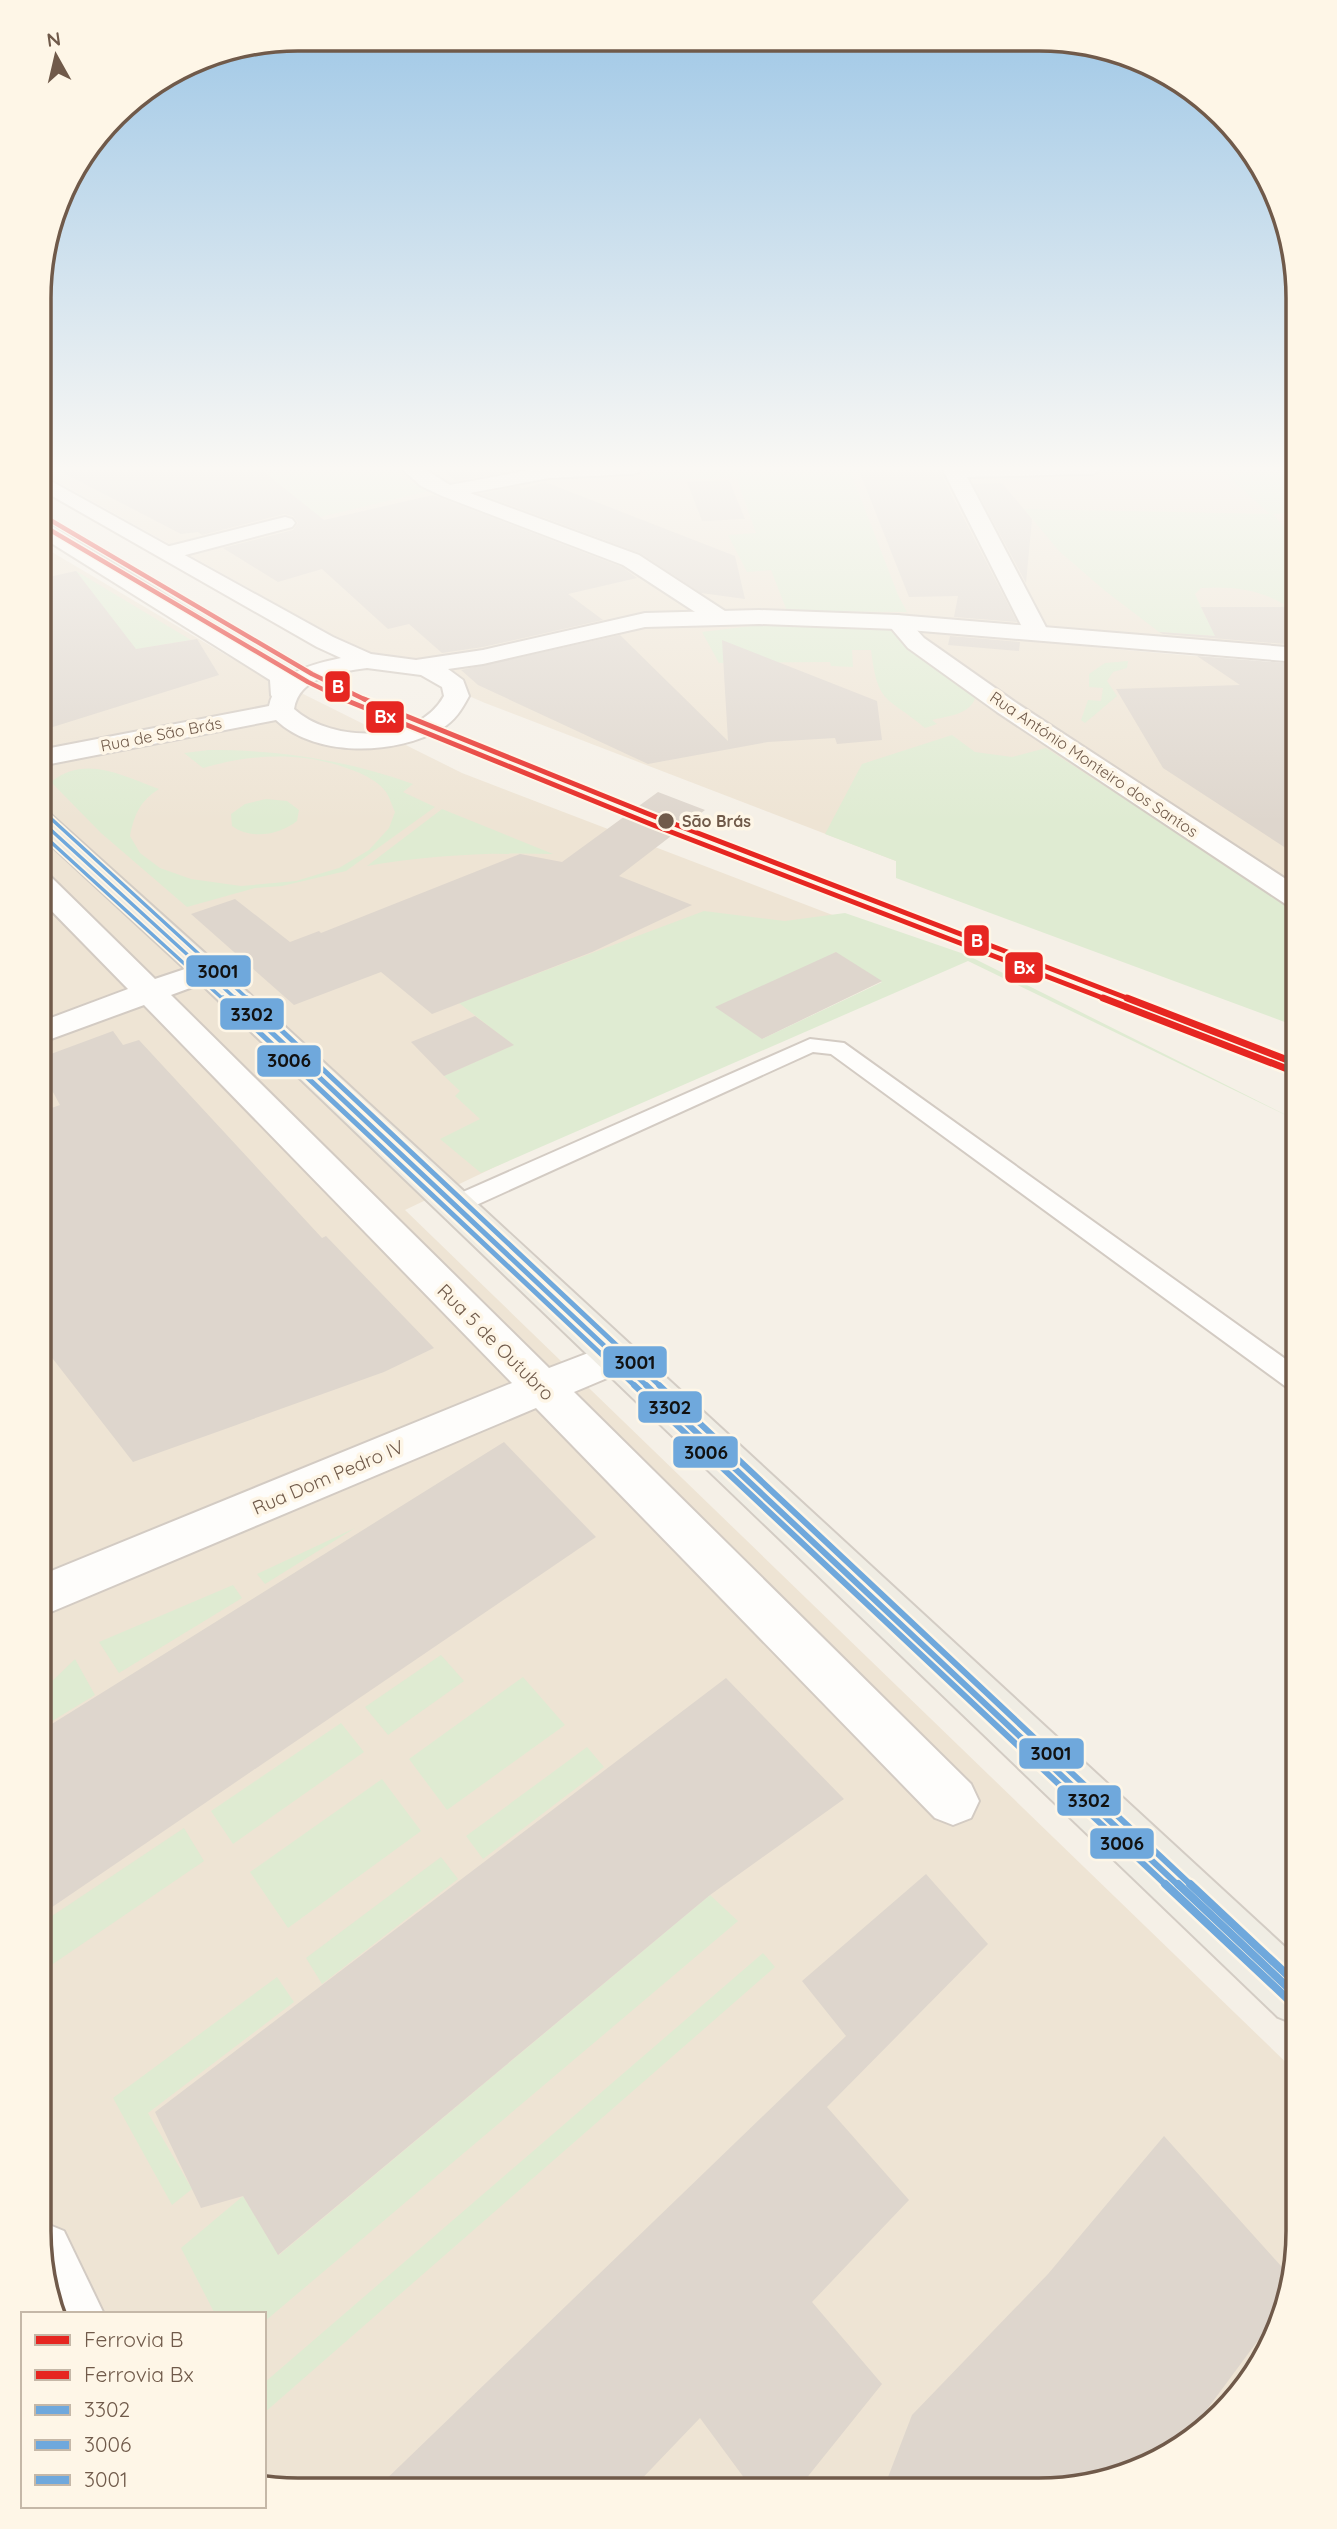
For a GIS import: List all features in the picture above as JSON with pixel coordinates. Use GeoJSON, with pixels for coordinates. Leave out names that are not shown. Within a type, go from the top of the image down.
{"type":"FeatureCollection","features":[{"type":"Feature","properties":{"kind":"main road"},"geometry":{"type":"LineString","coordinates":[[51,830],[206,971],[1286,1986]]}},
{"type":"Feature","properties":{"kind":"street"},"geometry":{"type":"LineString","coordinates":[[133,586],[282,677],[282,703],[289,722],[316,735],[355,740],[407,733],[440,719],[454,703],[456,692],[441,674],[421,666],[367,661],[312,674],[294,684],[282,703]]}},
{"type":"Feature","properties":{"kind":"street"},"geometry":{"type":"LineString","coordinates":[[228,586],[325,642],[367,661]]}},
{"type":"Feature","properties":{"kind":"street"},"geometry":{"type":"LineString","coordinates":[[671,586],[720,618]]}},
{"type":"Feature","properties":{"kind":"street"},"geometry":{"type":"LineString","coordinates":[[1013,586],[1037,633]]}},
{"type":"Feature","properties":{"kind":"street"},"geometry":{"type":"LineString","coordinates":[[421,666],[483,657],[629,623],[759,617],[897,622],[1286,654]]}},
{"type":"Feature","properties":{"kind":"street"},"geometry":{"type":"LineString","coordinates":[[451,683],[497,666],[612,640],[759,617]]}},
{"type":"Feature","properties":{"kind":"street","name":"Rua António Monteiro dos Santos"},"geometry":{"type":"LineString","coordinates":[[897,622],[916,643],[1006,706],[1286,892]]}},
{"type":"Feature","properties":{"kind":"street","name":"Rua de São Brás"},"geometry":{"type":"LineString","coordinates":[[51,756],[282,703]]}},
{"type":"Feature","properties":{"kind":"street","name":"Rua 5 de Outubro"},"geometry":{"type":"LineString","coordinates":[[51,893],[953,1801]]}},
{"type":"Feature","properties":{"kind":"street"},"geometry":{"type":"LineString","coordinates":[[51,1029],[206,971]]}},
{"type":"Feature","properties":{"kind":"street","name":"Rua Dom Pedro IV"},"geometry":{"type":"LineString","coordinates":[[51,1592],[617,1357]]}},
{"type":"Feature","properties":{"kind":"street"},"geometry":{"type":"LineString","coordinates":[[55,2280],[71,2312]]}},
{"type":"Feature","properties":{"kind":"lane"},"geometry":{"type":"LineString","coordinates":[[455,1205],[810,1045],[837,1048],[1286,1373]]}},
{"type":"Feature","properties":{"kind":"shaded area"},"geometry":{"type":"Polygon","coordinates":[[[51,586],[109,586],[231,658],[462,773],[937,955],[405,1210],[1286,2062],[1286,2247],[1278,2295],[1261,2340],[1235,2382],[1214,2406],[1176,2437],[1119,2465],[1087,2474],[1055,2478],[282,2478],[266,2476],[266,2312],[64,2312],[55,2279],[51,2247],[51,586]]]}},
{"type":"Feature","properties":{"kind":"shaded area"},"geometry":{"type":"Polygon","coordinates":[[[245,586],[1286,586],[1286,653],[1091,647],[1286,664],[1286,910],[896,861],[485,703],[347,643],[245,586]]]}},
{"type":"Feature","properties":{"kind":"green space"},"geometry":{"type":"Polygon","coordinates":[[[82,586],[101,586],[191,640],[143,648],[114,665],[82,586]]]}},
{"type":"Feature","properties":{"kind":"green space"},"geometry":{"type":"Polygon","coordinates":[[[777,586],[895,586],[907,612],[787,611],[777,586]]]}},
{"type":"Feature","properties":{"kind":"green space"},"geometry":{"type":"Polygon","coordinates":[[[1099,586],[1286,586],[1286,615],[1282,615],[1280,607],[1285,605],[1265,595],[1245,590],[1201,588],[1195,594],[1206,618],[1258,639],[1159,632],[1099,586]]]}},
{"type":"Feature","properties":{"kind":"green space"},"geometry":{"type":"Polygon","coordinates":[[[776,623],[855,625],[899,634],[915,644],[967,688],[975,699],[963,712],[932,720],[937,724],[925,728],[893,704],[881,691],[871,650],[852,650],[853,667],[831,666],[830,662],[719,663],[702,632],[776,623]]]}},
{"type":"Feature","properties":{"kind":"green space"},"geometry":{"type":"Polygon","coordinates":[[[1128,661],[1127,668],[1113,672],[1107,681],[1117,696],[1085,723],[1081,720],[1088,700],[1101,701],[1103,688],[1089,687],[1089,674],[1105,663],[1128,661]]]}},
{"type":"Feature","properties":{"kind":"green space"},"geometry":{"type":"Polygon","coordinates":[[[952,735],[975,752],[1012,757],[1046,748],[1286,904],[1286,1023],[896,878],[896,861],[825,834],[862,764],[952,735]]]}},
{"type":"Feature","properties":{"kind":"green space"},"geometry":{"type":"Polygon","coordinates":[[[209,750],[288,754],[338,763],[363,769],[413,784],[403,792],[435,807],[346,871],[282,886],[255,888],[187,907],[101,833],[51,782],[77,769],[91,768],[118,774],[159,789],[139,809],[134,821],[130,836],[140,853],[160,868],[191,879],[241,886],[296,881],[339,868],[369,850],[389,828],[395,812],[387,794],[379,784],[359,773],[313,759],[276,756],[203,768],[184,753],[209,750]]]}},
{"type":"Feature","properties":{"kind":"green space"},"geometry":{"type":"Polygon","coordinates":[[[266,799],[287,801],[299,810],[297,821],[282,830],[265,834],[248,833],[232,826],[231,814],[245,804],[266,799]]]}},
{"type":"Feature","properties":{"kind":"green space"},"geometry":{"type":"Polygon","coordinates":[[[442,809],[553,854],[460,855],[367,866],[442,809]]]}},
{"type":"Feature","properties":{"kind":"green space"},"geometry":{"type":"Polygon","coordinates":[[[704,911],[785,921],[845,913],[967,955],[1286,1115],[968,961],[481,1173],[440,1139],[480,1119],[455,1096],[460,1091],[444,1076],[513,1045],[459,1003],[704,911]],[[835,952],[762,1039],[882,982],[835,952]]]}},
{"type":"Feature","properties":{"kind":"green space"},"geometry":{"type":"Polygon","coordinates":[[[355,1528],[265,1584],[257,1574],[355,1528]]]}},
{"type":"Feature","properties":{"kind":"green space"},"geometry":{"type":"Polygon","coordinates":[[[233,1585],[242,1598],[119,1673],[99,1642],[233,1585]]]}},
{"type":"Feature","properties":{"kind":"green space"},"geometry":{"type":"Polygon","coordinates":[[[441,1655],[464,1681],[388,1735],[365,1707],[441,1655]]]}},
{"type":"Feature","properties":{"kind":"green space"},"geometry":{"type":"Polygon","coordinates":[[[75,1659],[95,1695],[51,1722],[51,1682],[75,1659]]]}},
{"type":"Feature","properties":{"kind":"green space"},"geometry":{"type":"Polygon","coordinates":[[[523,1677],[565,1725],[447,1810],[409,1759],[523,1677]]]}},
{"type":"Feature","properties":{"kind":"green space"},"geometry":{"type":"Polygon","coordinates":[[[341,1723],[364,1752],[233,1844],[211,1811],[341,1723]]]}},
{"type":"Feature","properties":{"kind":"green space"},"geometry":{"type":"Polygon","coordinates":[[[587,1747],[604,1767],[483,1859],[466,1836],[587,1747]]]}},
{"type":"Feature","properties":{"kind":"green space"},"geometry":{"type":"Polygon","coordinates":[[[382,1779],[421,1831],[288,1928],[250,1872],[382,1779]]]}},
{"type":"Feature","properties":{"kind":"green space"},"geometry":{"type":"Polygon","coordinates":[[[184,1828],[204,1861],[51,1965],[52,1916],[184,1828]]]}},
{"type":"Feature","properties":{"kind":"green space"},"geometry":{"type":"Polygon","coordinates":[[[441,1857],[458,1879],[322,1984],[306,1958],[441,1857]]]}},
{"type":"Feature","properties":{"kind":"green space"},"geometry":{"type":"Polygon","coordinates":[[[710,1895],[738,1921],[266,2320],[266,2312],[214,2312],[181,2248],[243,2196],[279,2255],[710,1895]]]}},
{"type":"Feature","properties":{"kind":"green space"},"geometry":{"type":"Polygon","coordinates":[[[763,1953],[775,1967],[266,2411],[266,2381],[763,1953]]]}},
{"type":"Feature","properties":{"kind":"green space"},"geometry":{"type":"Polygon","coordinates":[[[277,1977],[294,2002],[148,2113],[192,2189],[172,2205],[113,2098],[277,1977]]]}},
{"type":"Feature","properties":{"kind":"building"},"geometry":{"type":"Polygon","coordinates":[[[51,586],[88,586],[136,649],[197,639],[219,675],[51,728],[51,586]]]}},
{"type":"Feature","properties":{"kind":"building"},"geometry":{"type":"Polygon","coordinates":[[[341,586],[602,586],[568,594],[603,620],[483,647],[442,653],[409,624],[388,629],[341,586]]]}},
{"type":"Feature","properties":{"kind":"building"},"geometry":{"type":"Polygon","coordinates":[[[690,586],[742,586],[745,599],[701,593],[690,586]]]}},
{"type":"Feature","properties":{"kind":"building"},"geometry":{"type":"Polygon","coordinates":[[[905,586],[999,586],[1017,622],[954,617],[958,596],[909,597],[905,586]]]}},
{"type":"Feature","properties":{"kind":"building"},"geometry":{"type":"Polygon","coordinates":[[[1201,607],[1286,607],[1286,644],[1159,632],[1215,636],[1201,607]]]}},
{"type":"Feature","properties":{"kind":"building"},"geometry":{"type":"Polygon","coordinates":[[[620,635],[728,741],[722,640],[877,701],[882,740],[837,744],[835,738],[768,742],[648,764],[478,685],[461,670],[620,635]]]}},
{"type":"Feature","properties":{"kind":"building"},"geometry":{"type":"Polygon","coordinates":[[[950,636],[1020,642],[1019,651],[948,645],[950,636]]]}},
{"type":"Feature","properties":{"kind":"building"},"geometry":{"type":"Polygon","coordinates":[[[1197,656],[1286,663],[1286,848],[1163,768],[1116,689],[1240,685],[1197,656]]]}},
{"type":"Feature","properties":{"kind":"building"},"geometry":{"type":"Polygon","coordinates":[[[658,792],[705,810],[619,876],[692,905],[592,952],[432,1014],[381,972],[294,1005],[191,914],[235,899],[290,942],[319,931],[321,933],[520,854],[562,862],[658,792]]]}},
{"type":"Feature","properties":{"kind":"building"},"geometry":{"type":"Polygon","coordinates":[[[836,952],[882,981],[762,1039],[715,1007],[836,952]]]}},
{"type":"Feature","properties":{"kind":"building"},"geometry":{"type":"Polygon","coordinates":[[[475,1016],[514,1045],[444,1076],[411,1042],[475,1016]]]}},
{"type":"Feature","properties":{"kind":"building"},"geometry":{"type":"Polygon","coordinates":[[[113,1031],[123,1045],[139,1040],[322,1238],[326,1236],[434,1348],[384,1372],[133,1462],[51,1356],[51,1108],[60,1105],[51,1088],[51,1054],[113,1031]]]}},
{"type":"Feature","properties":{"kind":"building"},"geometry":{"type":"Polygon","coordinates":[[[504,1442],[596,1537],[51,1908],[51,1725],[504,1442]]]}},
{"type":"Feature","properties":{"kind":"building"},"geometry":{"type":"Polygon","coordinates":[[[726,1678],[844,1799],[710,1895],[278,2255],[243,2196],[201,2208],[155,2112],[726,1678]]]}},
{"type":"Feature","properties":{"kind":"building"},"geometry":{"type":"Polygon","coordinates":[[[926,1874],[988,1944],[827,2107],[909,2200],[812,2302],[882,2384],[807,2478],[744,2478],[700,2418],[643,2478],[387,2478],[846,2036],[802,1981],[926,1874]]]}},
{"type":"Feature","properties":{"kind":"building"},"geometry":{"type":"Polygon","coordinates":[[[1164,2136],[1283,2268],[1278,2295],[1265,2332],[1200,2418],[1176,2437],[1148,2453],[1103,2470],[1055,2478],[888,2478],[912,2415],[1048,2274],[1164,2136]]]}},
{"type":"Feature","properties":{"kind":"rail line","name":"Bx"},"geometry":{"type":"LineString","coordinates":[[145,586],[308,682],[356,705],[653,825],[1286,1069]]}},
{"type":"Feature","properties":{"kind":"rail line","name":"B"},"geometry":{"type":"LineString","coordinates":[[162,586],[312,674],[359,697],[656,817],[1286,1059]]}},
{"type":"Feature","properties":{"kind":"transit line","name":"3001"},"geometry":{"type":"LineString","coordinates":[[51,819],[212,965],[1286,1974]]}},
{"type":"Feature","properties":{"kind":"transit line","name":"3302"},"geometry":{"type":"LineString","coordinates":[[51,830],[206,971],[1286,1986]]}},
{"type":"Feature","properties":{"kind":"transit line","name":"3006"},"geometry":{"type":"LineString","coordinates":[[51,842],[200,977],[1286,1997]]}},
{"type":"Feature","properties":{"kind":"place","name":"São Brás"},"geometry":{"type":"Point","coordinates":[666,821]}}]}
